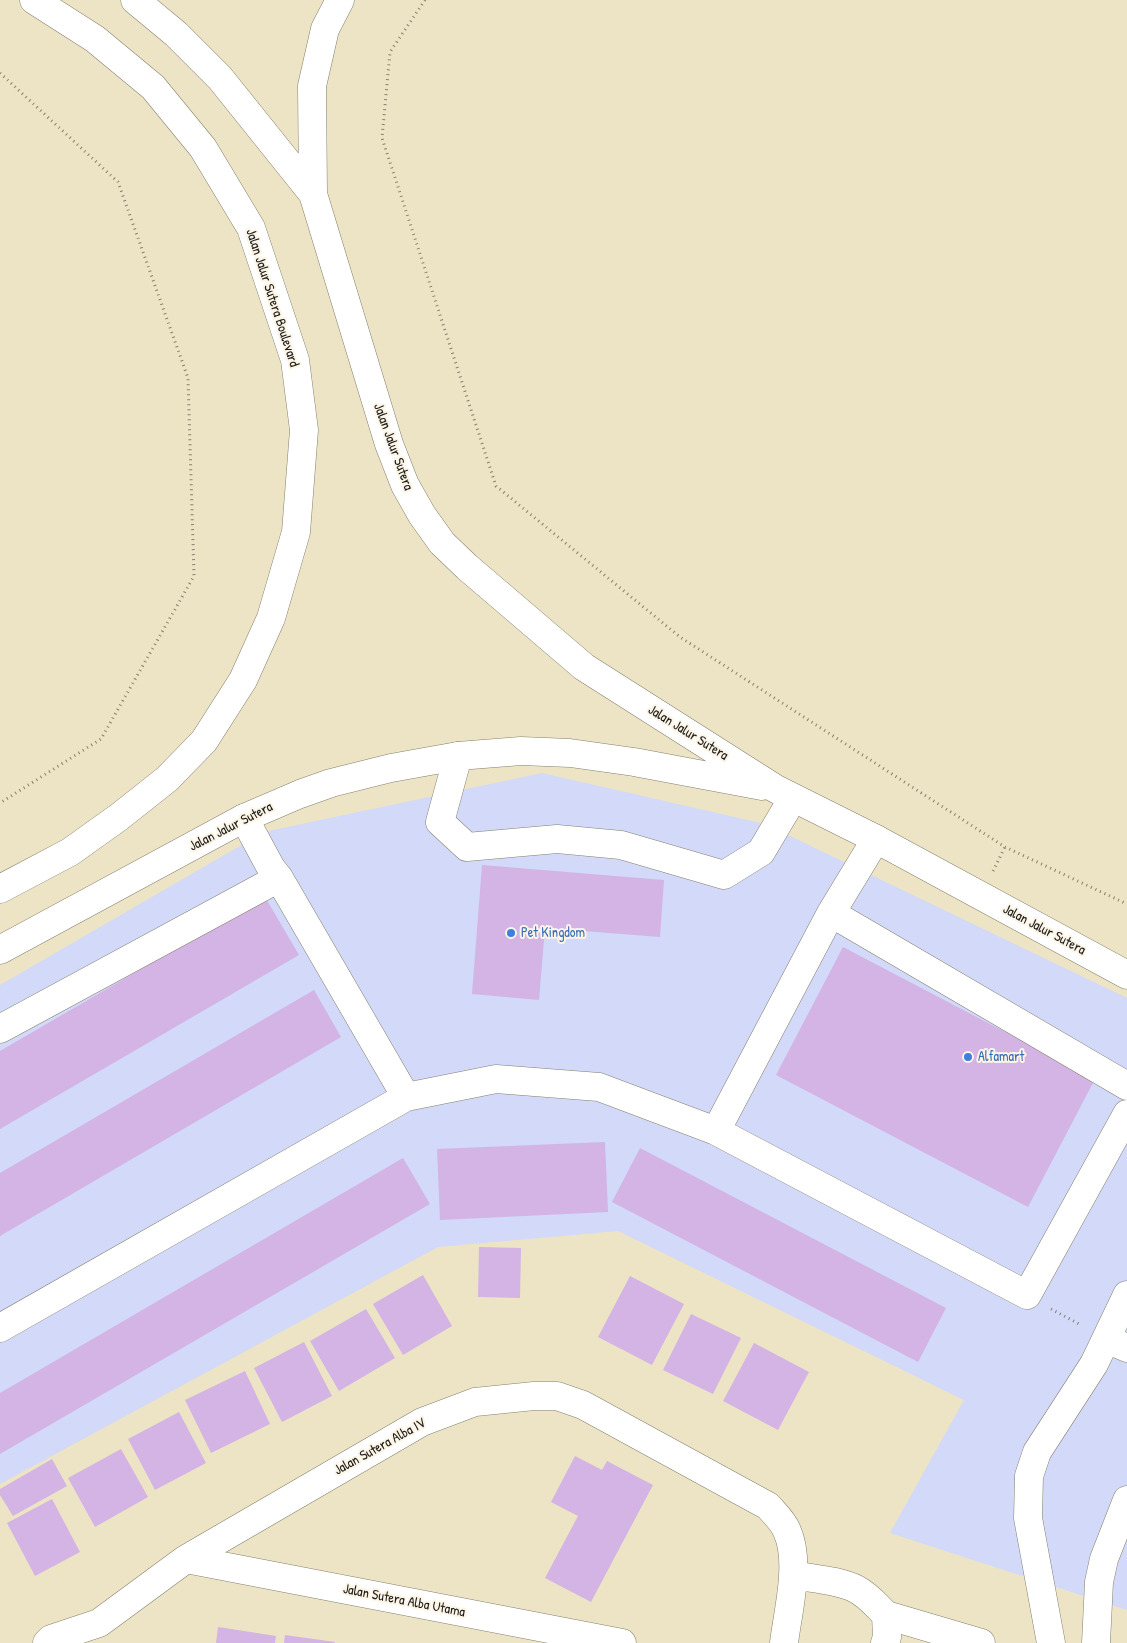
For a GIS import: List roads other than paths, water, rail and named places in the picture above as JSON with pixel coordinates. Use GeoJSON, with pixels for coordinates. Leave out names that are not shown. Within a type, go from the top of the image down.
{"type":"FeatureCollection","features":[{"type":"Feature","properties":{"kind":"main road","name":"Jalan Jalur Sutera Boulevard"},"geometry":{"type":"LineString","coordinates":[[0,890],[70,852],[119,817],[167,779],[204,742],[243,680],[271,618],[296,532],[304,430],[295,360],[251,228],[203,148],[153,87],[95,39],[34,0]]}},
{"type":"Feature","properties":{"kind":"main road"},"geometry":{"type":"LineString","coordinates":[[136,0],[176,34],[220,78],[313,194]]}},
{"type":"Feature","properties":{"kind":"main road","name":"Jalan Jalur Sutera"},"geometry":{"type":"LineString","coordinates":[[340,0],[325,29],[312,86],[313,194],[389,444],[405,485],[422,515],[442,543],[467,567],[584,667],[784,793],[876,839],[1127,975]]}},
{"type":"Feature","properties":{"kind":"main road","name":"Jalan Jalur Sutera"},"geometry":{"type":"LineString","coordinates":[[0,950],[244,818],[331,783],[391,768],[458,756],[521,751],[570,753],[634,762],[784,793]]}},
{"type":"Feature","properties":{"kind":"main road"},"geometry":{"type":"LineString","coordinates":[[458,756],[440,822],[467,847],[557,839],[621,845],[724,875],[760,852],[784,793]]}},
{"type":"Feature","properties":{"kind":"main road"},"geometry":{"type":"LineString","coordinates":[[244,818],[271,868],[279,878],[406,1097]]}},
{"type":"Feature","properties":{"kind":"main road"},"geometry":{"type":"LineString","coordinates":[[716,1131],[830,913],[876,839]]}},
{"type":"Feature","properties":{"kind":"main road"},"geometry":{"type":"LineString","coordinates":[[0,1029],[279,878]]}},
{"type":"Feature","properties":{"kind":"main road"},"geometry":{"type":"LineString","coordinates":[[830,913],[1127,1086]]}},
{"type":"Feature","properties":{"kind":"main road"},"geometry":{"type":"LineString","coordinates":[[0,1328],[406,1097],[496,1079],[599,1087],[716,1131],[1027,1295],[1127,1114]]}},
{"type":"Feature","properties":{"kind":"main road"},"geometry":{"type":"LineString","coordinates":[[1051,1643],[1028,1518],[1029,1476],[1037,1452],[1094,1364],[1116,1343],[1127,1295]]}},
{"type":"Feature","properties":{"kind":"main road","name":"Jalan Sutera Alba IV"},"geometry":{"type":"LineString","coordinates":[[47,1643],[51,1639],[93,1633],[186,1559],[422,1422],[475,1402],[534,1396],[557,1396],[583,1406],[768,1506],[781,1520],[788,1532],[793,1550],[793,1575],[784,1643]]}},
{"type":"Feature","properties":{"kind":"main road"},"geometry":{"type":"LineString","coordinates":[[1096,1643],[1099,1582],[1104,1559],[1127,1500]]}},
{"type":"Feature","properties":{"kind":"main road","name":"Jalan Sutera Alba Utama"},"geometry":{"type":"LineString","coordinates":[[186,1559],[622,1643]]}},
{"type":"Feature","properties":{"kind":"main road"},"geometry":{"type":"LineString","coordinates":[[793,1575],[845,1584],[870,1599],[886,1615],[982,1643]]}},
{"type":"Feature","properties":{"kind":"main road"},"geometry":{"type":"LineString","coordinates":[[885,1643],[887,1637],[886,1615]]}},
{"type":"Feature","properties":{"kind":"place","name":"Pet Kingdom"},"geometry":{"type":"Point","coordinates":[511,933]}},
{"type":"Feature","properties":{"kind":"place","name":"Alfamart"},"geometry":{"type":"Point","coordinates":[968,1057]}}]}
